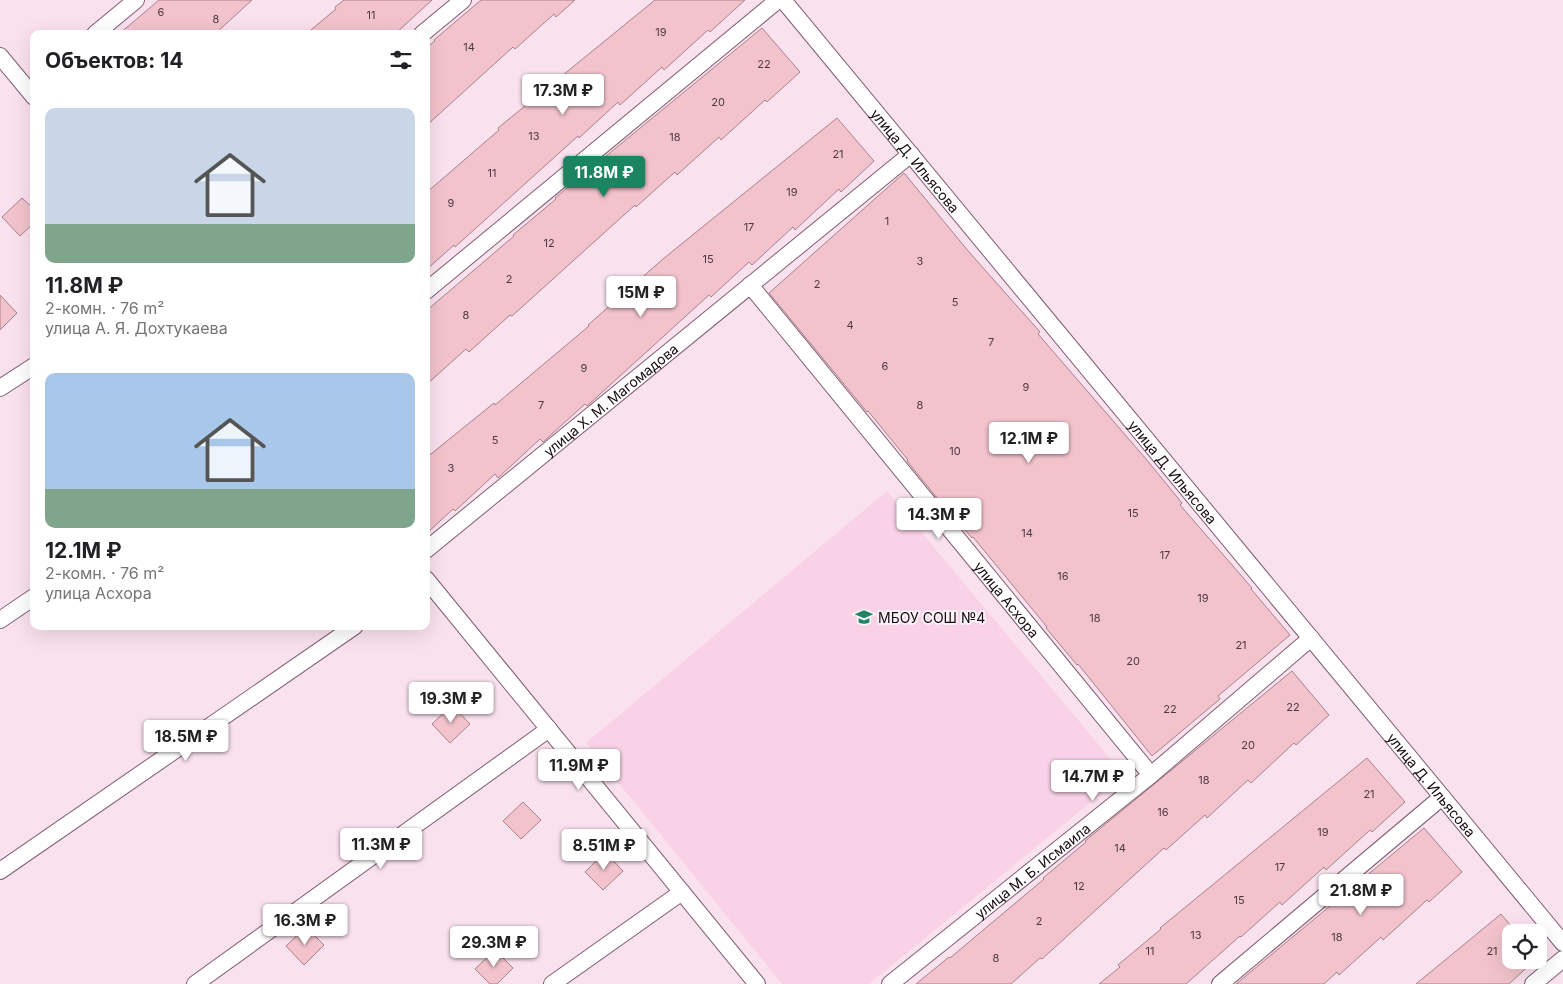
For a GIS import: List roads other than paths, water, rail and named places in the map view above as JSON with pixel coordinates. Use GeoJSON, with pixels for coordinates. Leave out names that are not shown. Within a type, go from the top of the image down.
{"type":"FeatureCollection","features":[{"type":"Feature","properties":{"kind":"street"},"geometry":{"type":"LineString","coordinates":[[100,30],[136,0]]}},
{"type":"Feature","properties":{"kind":"street"},"geometry":{"type":"LineString","coordinates":[[427,30],[463,0]]}},
{"type":"Feature","properties":{"kind":"street"},"geometry":{"type":"LineString","coordinates":[[430,288],[778,0]]}},
{"type":"Feature","properties":{"kind":"street","name":"улица Д. Ильясова"},"geometry":{"type":"LineString","coordinates":[[783,0],[1563,943]]}},
{"type":"Feature","properties":{"kind":"street"},"geometry":{"type":"LineString","coordinates":[[0,56],[30,89]]}},
{"type":"Feature","properties":{"kind":"street","name":"улица Х. М. Магомадова"},"geometry":{"type":"LineString","coordinates":[[430,547],[911,154]]}},
{"type":"Feature","properties":{"kind":"street","name":"улица Асхора"},"geometry":{"type":"LineString","coordinates":[[750,285],[1151,775]]}},
{"type":"Feature","properties":{"kind":"street"},"geometry":{"type":"LineString","coordinates":[[0,388],[30,369]]}},
{"type":"Feature","properties":{"kind":"street"},"geometry":{"type":"LineString","coordinates":[[430,584],[757,984]]}},
{"type":"Feature","properties":{"kind":"street"},"geometry":{"type":"LineString","coordinates":[[0,620],[30,600]]}},
{"type":"Feature","properties":{"kind":"street"},"geometry":{"type":"LineString","coordinates":[[0,871],[349,630]]}},
{"type":"Feature","properties":{"kind":"street","name":"улица М. Б. Исмаила"},"geometry":{"type":"LineString","coordinates":[[890,984],[1151,775],[1311,638]]}},
{"type":"Feature","properties":{"kind":"street"},"geometry":{"type":"LineString","coordinates":[[195,984],[549,729]]}},
{"type":"Feature","properties":{"kind":"street"},"geometry":{"type":"LineString","coordinates":[[1220,984],[1442,797]]}},
{"type":"Feature","properties":{"kind":"street"},"geometry":{"type":"LineString","coordinates":[[552,984],[682,892]]}},
{"type":"Feature","properties":{"kind":"street"},"geometry":{"type":"LineString","coordinates":[[1533,984],[1563,959]]}},
{"type":"Feature","properties":{"kind":"place","name":"МБОУ СОШ №4"},"geometry":{"type":"Point","coordinates":[864,617]}}]}
